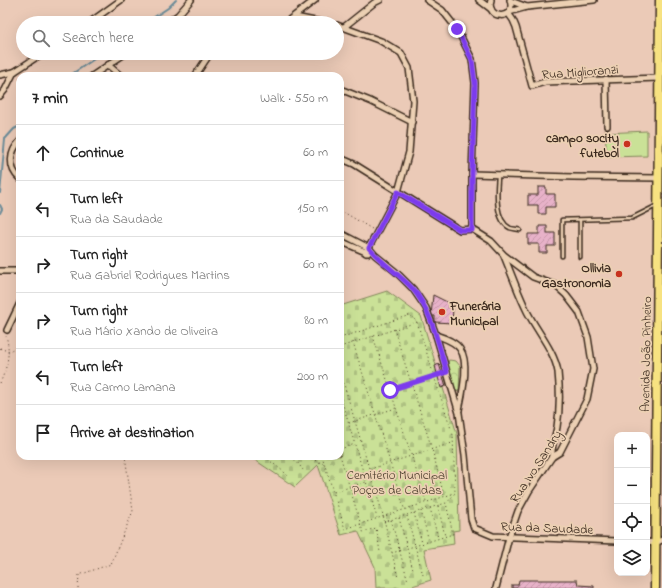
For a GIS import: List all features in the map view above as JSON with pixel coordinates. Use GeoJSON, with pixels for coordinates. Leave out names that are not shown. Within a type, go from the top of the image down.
{"type":"FeatureCollection","features":[{"type":"Feature","properties":{"kind":"main road","name":"Avenida João Pinheiro"},"geometry":{"type":"LineString","coordinates":[[655,588],[660,0]]}},
{"type":"Feature","properties":{"kind":"street"},"geometry":{"type":"LineString","coordinates":[[99,16],[121,0]]}},
{"type":"Feature","properties":{"kind":"street"},"geometry":{"type":"LineString","coordinates":[[177,16],[191,0]]}},
{"type":"Feature","properties":{"kind":"street"},"geometry":{"type":"LineString","coordinates":[[296,16],[316,0]]}},
{"type":"Feature","properties":{"kind":"street"},"geometry":{"type":"LineString","coordinates":[[344,27],[374,3],[380,0]]}},
{"type":"Feature","properties":{"kind":"street"},"geometry":{"type":"LineString","coordinates":[[427,0],[442,10],[457,29],[472,60],[475,83],[472,230]]}},
{"type":"Feature","properties":{"kind":"street"},"geometry":{"type":"LineString","coordinates":[[479,0],[498,15],[505,15],[527,7],[594,0]]}},
{"type":"Feature","properties":{"kind":"street"},"geometry":{"type":"LineString","coordinates":[[490,1],[491,9]]}},
{"type":"Feature","properties":{"kind":"street"},"geometry":{"type":"LineString","coordinates":[[508,13],[512,5],[511,1],[527,7]]}},
{"type":"Feature","properties":{"kind":"street","name":"Rua Miglioranzi"},"geometry":{"type":"LineString","coordinates":[[508,13],[516,27],[532,86],[545,82],[659,78]]}},
{"type":"Feature","properties":{"kind":"street"},"geometry":{"type":"LineString","coordinates":[[344,27],[381,41],[401,53],[409,68],[413,101],[409,152],[398,192],[366,253]]}},
{"type":"Feature","properties":{"kind":"street"},"geometry":{"type":"LineString","coordinates":[[0,75],[14,72],[32,60]]}},
{"type":"Feature","properties":{"kind":"street"},"geometry":{"type":"LineString","coordinates":[[98,72],[116,60]]}},
{"type":"Feature","properties":{"kind":"street"},"geometry":{"type":"LineString","coordinates":[[198,72],[206,60]]}},
{"type":"Feature","properties":{"kind":"street"},"geometry":{"type":"LineString","coordinates":[[108,65],[116,72]]}},
{"type":"Feature","properties":{"kind":"street"},"geometry":{"type":"LineString","coordinates":[[0,96],[5,90],[14,72]]}},
{"type":"Feature","properties":{"kind":"street"},"geometry":{"type":"LineString","coordinates":[[606,79],[607,126]]}},
{"type":"Feature","properties":{"kind":"street"},"geometry":{"type":"LineString","coordinates":[[344,91],[370,101],[412,122]]}},
{"type":"Feature","properties":{"kind":"street"},"geometry":{"type":"LineString","coordinates":[[16,145],[12,155],[12,164],[16,175]]}},
{"type":"Feature","properties":{"kind":"street"},"geometry":{"type":"LineString","coordinates":[[344,160],[354,164],[460,230],[472,230],[491,240],[504,256],[525,307],[554,359],[558,371],[560,393],[559,410],[557,429],[552,447],[552,457]]}},
{"type":"Feature","properties":{"kind":"street"},"geometry":{"type":"LineString","coordinates":[[472,174],[659,178]]}},
{"type":"Feature","properties":{"kind":"street","name":"Rua da Saudade"},"geometry":{"type":"LineString","coordinates":[[344,235],[369,248],[375,255],[396,272],[413,289],[426,308],[436,335],[459,413],[466,455],[471,519],[474,528],[493,536],[614,541]]}},
{"type":"Feature","properties":{"kind":"street","name":"Rua da Saudade"},"geometry":{"type":"LineString","coordinates":[[344,243],[366,253],[375,255]]}},
{"type":"Feature","properties":{"kind":"street","name":"Rua Ivo Sandry"},"geometry":{"type":"LineString","coordinates":[[496,588],[509,537],[522,505],[552,457],[560,452],[587,399],[593,369],[588,337],[580,312],[566,295],[555,285],[533,277],[504,256]]}},
{"type":"Feature","properties":{"kind":"street"},"geometry":{"type":"LineString","coordinates":[[0,271],[16,271]]}},
{"type":"Feature","properties":{"kind":"street"},"geometry":{"type":"LineString","coordinates":[[7,330],[16,311]]}},
{"type":"Feature","properties":{"kind":"street","name":"Rua da Saudade"},"geometry":{"type":"LineString","coordinates":[[436,335],[454,343],[460,349],[463,358],[464,370],[459,413]]}},
{"type":"Feature","properties":{"kind":"lane"},"geometry":{"type":"LineString","coordinates":[[498,175],[497,190],[500,214],[504,222],[510,228],[520,230]]}},
{"type":"Feature","properties":{"kind":"lane"},"geometry":{"type":"LineString","coordinates":[[562,256],[562,220],[632,218],[659,205]]}},
{"type":"Feature","properties":{"kind":"lane"},"geometry":{"type":"LineString","coordinates":[[580,220],[580,257]]}},
{"type":"Feature","properties":{"kind":"path"},"geometry":{"type":"LineString","coordinates":[[344,212],[377,232]]}},
{"type":"Feature","properties":{"kind":"path"},"geometry":{"type":"LineString","coordinates":[[344,337],[410,315],[417,322],[453,435],[454,493],[446,503],[384,522]]}},
{"type":"Feature","properties":{"kind":"path"},"geometry":{"type":"LineString","coordinates":[[344,346],[417,322]]}},
{"type":"Feature","properties":{"kind":"path"},"geometry":{"type":"LineString","coordinates":[[394,329],[432,449],[444,496]]}},
{"type":"Feature","properties":{"kind":"path"},"geometry":{"type":"LineString","coordinates":[[0,383],[7,366],[9,345],[5,332],[7,330]]}},
{"type":"Feature","properties":{"kind":"path"},"geometry":{"type":"LineString","coordinates":[[373,336],[426,502]]}},
{"type":"Feature","properties":{"kind":"path"},"geometry":{"type":"LineString","coordinates":[[354,342],[404,509]]}},
{"type":"Feature","properties":{"kind":"path"},"geometry":{"type":"LineString","coordinates":[[0,348],[8,351],[13,350],[16,347]]}},
{"type":"Feature","properties":{"kind":"path"},"geometry":{"type":"LineString","coordinates":[[390,390],[447,372]]}},
{"type":"Feature","properties":{"kind":"path"},"geometry":{"type":"LineString","coordinates":[[344,384],[383,515],[398,578]]}},
{"type":"Feature","properties":{"kind":"path"},"geometry":{"type":"LineString","coordinates":[[348,423],[396,408]]}},
{"type":"Feature","properties":{"kind":"path"},"geometry":{"type":"LineString","coordinates":[[344,409],[377,518]]}},
{"type":"Feature","properties":{"kind":"path"},"geometry":{"type":"LineString","coordinates":[[369,469],[453,443]]}},
{"type":"Feature","properties":{"kind":"path"},"geometry":{"type":"LineString","coordinates":[[344,448],[355,444]]}},
{"type":"Feature","properties":{"kind":"path"},"geometry":{"type":"LineString","coordinates":[[78,588],[79,575],[111,564],[133,511],[126,460]]}},
{"type":"Feature","properties":{"kind":"path"},"geometry":{"type":"LineString","coordinates":[[269,460],[282,469],[288,476]]}},
{"type":"Feature","properties":{"kind":"path"},"geometry":{"type":"LineString","coordinates":[[294,460],[303,470]]}},
{"type":"Feature","properties":{"kind":"path"},"geometry":{"type":"LineString","coordinates":[[314,460],[324,464]]}},
{"type":"Feature","properties":{"kind":"path"},"geometry":{"type":"LineString","coordinates":[[323,460],[345,528],[454,493]]}},
{"type":"Feature","properties":{"kind":"path"},"geometry":{"type":"LineString","coordinates":[[342,460],[363,532],[376,528],[380,552]]}},
{"type":"Feature","properties":{"kind":"path"},"geometry":{"type":"LineString","coordinates":[[333,493],[366,482]]}},
{"type":"Feature","properties":{"kind":"path"},"geometry":{"type":"LineString","coordinates":[[392,553],[453,534],[446,503]]}},
{"type":"Feature","properties":{"kind":"path"},"geometry":{"type":"LineString","coordinates":[[438,506],[445,536]]}},
{"type":"Feature","properties":{"kind":"path"},"geometry":{"type":"LineString","coordinates":[[430,508],[438,539]]}},
{"type":"Feature","properties":{"kind":"path"},"geometry":{"type":"LineString","coordinates":[[421,511],[429,541]]}},
{"type":"Feature","properties":{"kind":"path"},"geometry":{"type":"LineString","coordinates":[[414,513],[422,544]]}},
{"type":"Feature","properties":{"kind":"path"},"geometry":{"type":"LineString","coordinates":[[407,515],[423,575]]}},
{"type":"Feature","properties":{"kind":"path"},"geometry":{"type":"LineString","coordinates":[[398,518],[413,570]]}},
{"type":"Feature","properties":{"kind":"path"},"geometry":{"type":"LineString","coordinates":[[391,520],[408,582]]}},
{"type":"Feature","properties":{"kind":"green space","name":"campo socity futebol"},"geometry":{"type":"Polygon","coordinates":[[[647,131],[647,156],[607,157],[605,133],[647,131]]]}},
{"type":"Feature","properties":{"kind":"green space","name":"Cemitério Municipal Poços de Caldas"},"geometry":{"type":"Polygon","coordinates":[[[387,291],[421,316],[457,434],[459,530],[453,531],[454,544],[424,549],[431,580],[406,588],[376,588],[375,567],[358,531],[341,535],[318,465],[295,487],[255,460],[344,460],[344,305],[387,291]]]}},
{"type":"Feature","properties":{"kind":"green space"},"geometry":{"type":"Polygon","coordinates":[[[449,360],[456,361],[460,366],[459,391],[455,392],[447,366],[449,360]]]}},
{"type":"Feature","properties":{"kind":"building"},"geometry":{"type":"Polygon","coordinates":[[[538,187],[546,187],[546,194],[555,194],[555,207],[546,207],[546,214],[538,214],[538,205],[528,205],[528,195],[538,195],[538,187]]]}},
{"type":"Feature","properties":{"kind":"building"},"geometry":{"type":"Polygon","coordinates":[[[539,226],[547,226],[547,233],[555,233],[555,246],[547,246],[547,253],[539,253],[539,244],[528,244],[528,234],[539,234],[539,226]]]}},
{"type":"Feature","properties":{"kind":"building","name":"Funerária Municipal"},"geometry":{"type":"Polygon","coordinates":[[[433,295],[449,303],[448,307],[453,308],[452,323],[435,322],[435,316],[431,316],[433,295]]]}},
{"type":"Feature","properties":{"kind":"building"},"geometry":{"type":"Polygon","coordinates":[[[439,364],[446,386],[441,388],[435,366],[439,364]]]}},
{"type":"Feature","properties":{"kind":"building"},"geometry":{"type":"Polygon","coordinates":[[[519,580],[577,580],[578,585],[594,586],[594,588],[512,588],[512,585],[518,585],[519,580]]]}},
{"type":"Feature","properties":{"kind":"waterway"},"geometry":{"type":"LineString","coordinates":[[156,16],[168,8],[176,0]]}},
{"type":"Feature","properties":{"kind":"waterway"},"geometry":{"type":"LineString","coordinates":[[75,72],[93,60]]}},
{"type":"Feature","properties":{"kind":"waterway"},"geometry":{"type":"LineString","coordinates":[[0,193],[5,139],[16,128]]}},
{"type":"Feature","properties":{"kind":"waterway"},"geometry":{"type":"LineString","coordinates":[[0,205],[2,209],[0,213]]}},
{"type":"Feature","properties":{"kind":"place","name":"campo socity futebol"},"geometry":{"type":"Point","coordinates":[627,144]}},
{"type":"Feature","properties":{"kind":"place","name":"Ollivia Gastronomia"},"geometry":{"type":"Point","coordinates":[619,274]}},
{"type":"Feature","properties":{"kind":"place","name":"Funerária Municipal"},"geometry":{"type":"Point","coordinates":[442,312]}},
{"type":"Feature","properties":{"kind":"route"},"geometry":{"type":"LineString","coordinates":[[390,390],[447,372],[426,308],[413,289],[369,248],[398,192],[460,230],[472,230],[475,83],[472,60],[457,29]]}}]}
